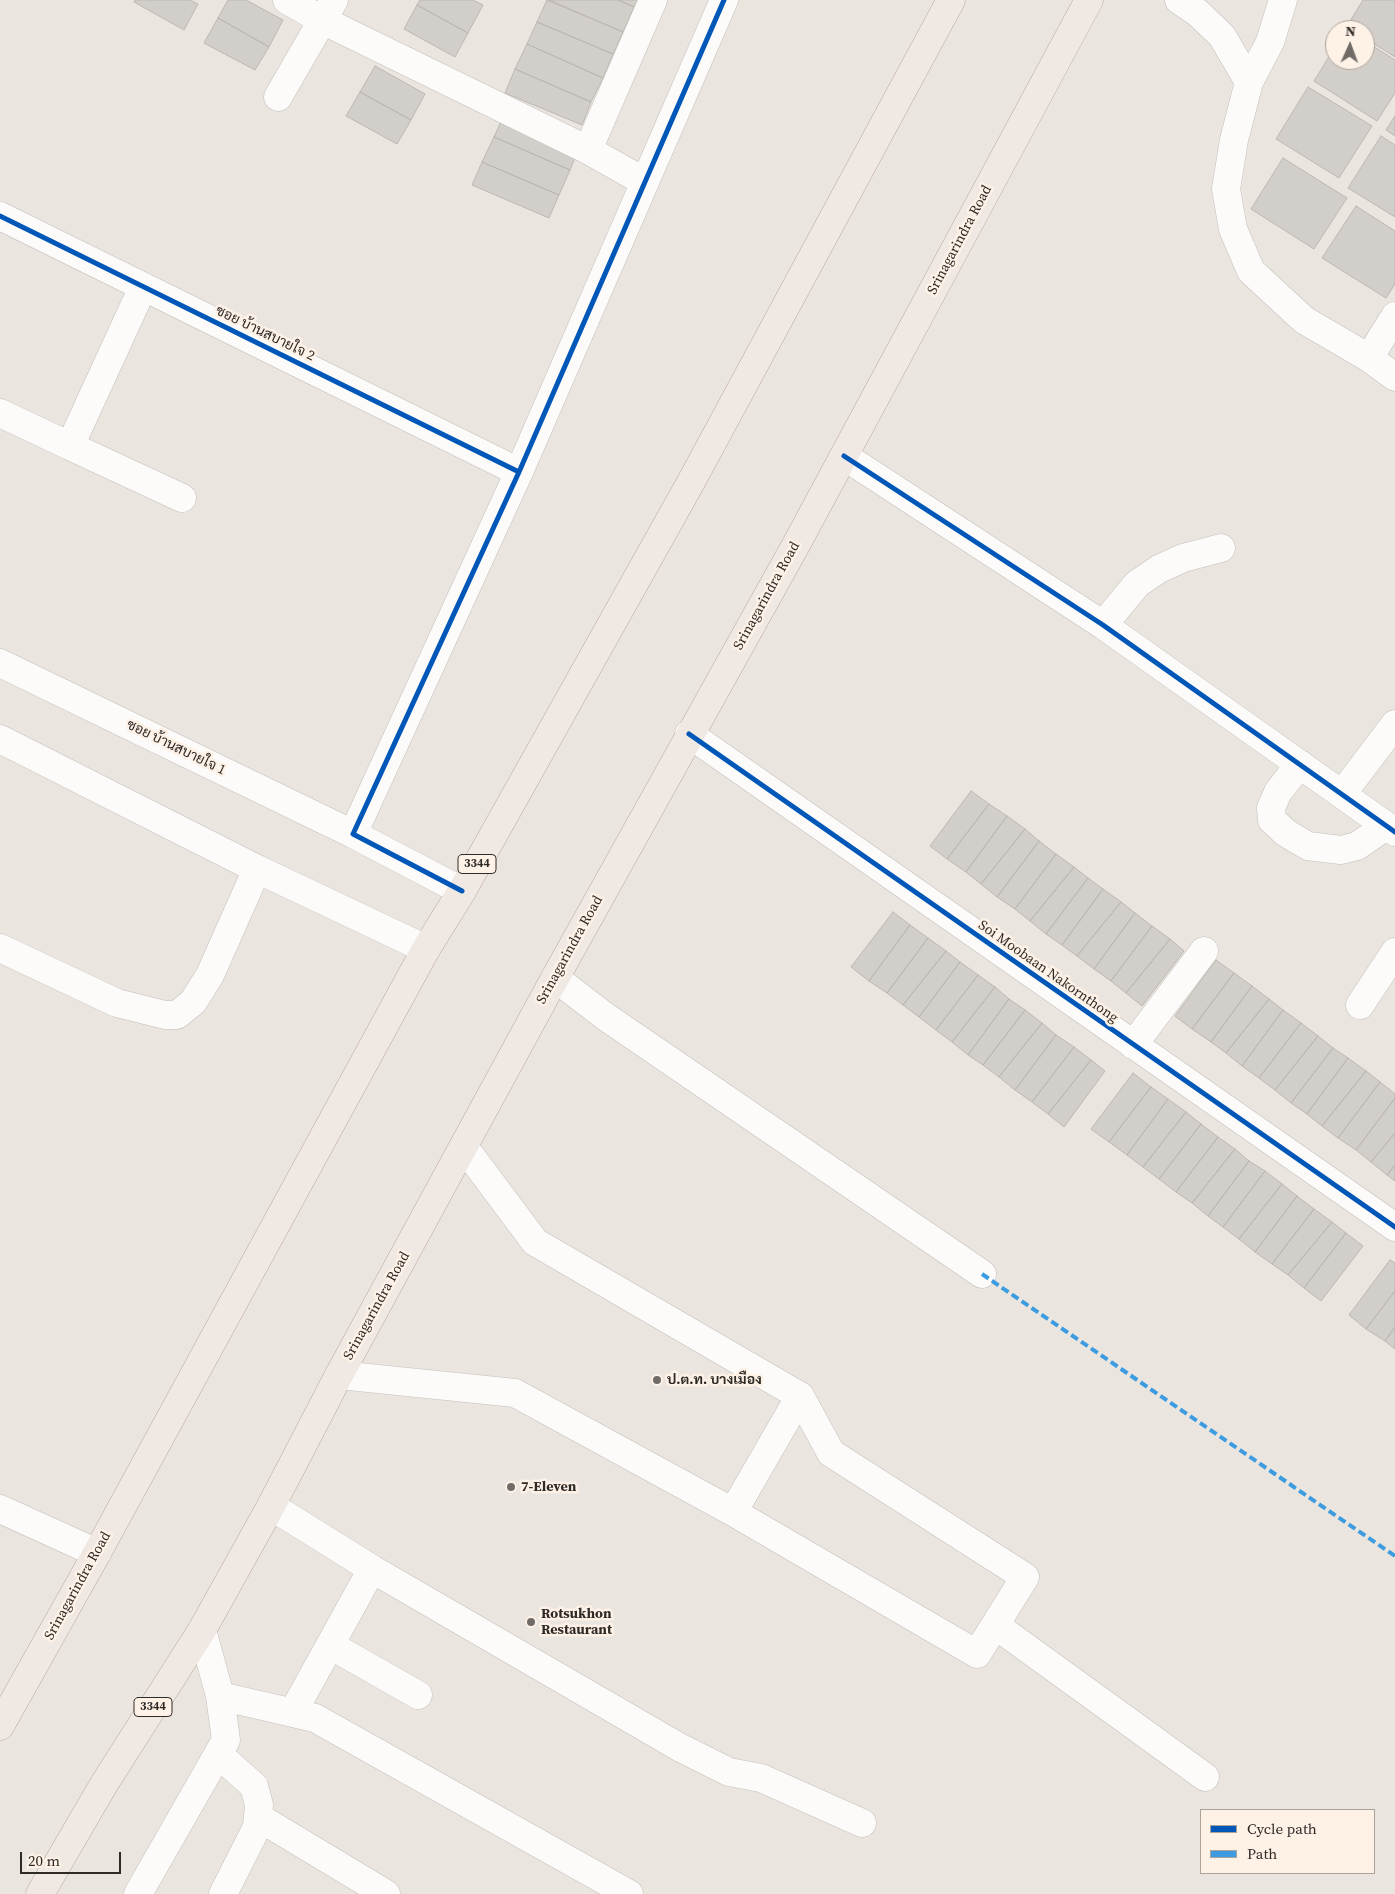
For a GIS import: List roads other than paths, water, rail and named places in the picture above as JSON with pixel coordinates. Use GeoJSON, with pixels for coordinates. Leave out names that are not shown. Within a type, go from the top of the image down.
{"type":"FeatureCollection","features":[{"type":"Feature","properties":{"kind":"main road","name":"Srinagarindra Road"},"geometry":{"type":"LineString","coordinates":[[0,1726],[97,1553],[426,949],[462,891],[691,482],[951,0]]}},
{"type":"Feature","properties":{"kind":"main road","name":"Srinagarindra Road"},"geometry":{"type":"LineString","coordinates":[[40,1894],[104,1784],[202,1630],[271,1506],[339,1375],[555,978],[844,456],[1088,0]]}},
{"type":"Feature","properties":{"kind":"street"},"geometry":{"type":"LineString","coordinates":[[287,0],[328,10],[645,182]]}},
{"type":"Feature","properties":{"kind":"street"},"geometry":{"type":"LineString","coordinates":[[588,150],[653,0]]}},
{"type":"Feature","properties":{"kind":"street"},"geometry":{"type":"LineString","coordinates":[[353,834],[519,472],[724,0]]}},
{"type":"Feature","properties":{"kind":"street"},"geometry":{"type":"LineString","coordinates":[[1179,0],[1198,13],[1222,36],[1249,82]]}},
{"type":"Feature","properties":{"kind":"street"},"geometry":{"type":"LineString","coordinates":[[1284,0],[1270,42],[1249,82],[1234,140],[1226,190],[1233,229],[1251,272],[1304,320],[1370,358],[1395,377]]}},
{"type":"Feature","properties":{"kind":"street"},"geometry":{"type":"LineString","coordinates":[[278,97],[328,10]]}},
{"type":"Feature","properties":{"kind":"street","name":"ซอย บ้านสบายใจ 2"},"geometry":{"type":"LineString","coordinates":[[0,216],[519,472]]}},
{"type":"Feature","properties":{"kind":"street"},"geometry":{"type":"LineString","coordinates":[[70,446],[143,287]]}},
{"type":"Feature","properties":{"kind":"street"},"geometry":{"type":"LineString","coordinates":[[1370,358],[1395,316]]}},
{"type":"Feature","properties":{"kind":"street"},"geometry":{"type":"LineString","coordinates":[[0,413],[182,498]]}},
{"type":"Feature","properties":{"kind":"street"},"geometry":{"type":"LineString","coordinates":[[844,456],[1103,625],[1300,764],[1391,829],[1357,846],[1341,850],[1308,846],[1286,833],[1272,820],[1271,808],[1278,792],[1300,764]]}},
{"type":"Feature","properties":{"kind":"street"},"geometry":{"type":"LineString","coordinates":[[1103,625],[1137,584],[1159,569],[1183,558],[1221,548]]}},
{"type":"Feature","properties":{"kind":"street","name":"ซอย บ้านสบายใจ 1"},"geometry":{"type":"LineString","coordinates":[[0,663],[353,834],[462,891]]}},
{"type":"Feature","properties":{"kind":"street","name":"Soi Moobaan Nakornthong"},"geometry":{"type":"LineString","coordinates":[[689,734],[1394,1226]]}},
{"type":"Feature","properties":{"kind":"street"},"geometry":{"type":"LineString","coordinates":[[1342,794],[1392,736]]}},
{"type":"Feature","properties":{"kind":"street"},"geometry":{"type":"LineString","coordinates":[[0,739],[257,869],[426,949]]}},
{"type":"Feature","properties":{"kind":"street"},"geometry":{"type":"LineString","coordinates":[[0,948],[117,1003],[165,1015],[177,1014],[193,1002],[210,975],[257,869]]}},
{"type":"Feature","properties":{"kind":"street"},"geometry":{"type":"LineString","coordinates":[[1133,1045],[1204,951]]}},
{"type":"Feature","properties":{"kind":"street"},"geometry":{"type":"LineString","coordinates":[[1360,1005],[1395,952]]}},
{"type":"Feature","properties":{"kind":"street"},"geometry":{"type":"LineString","coordinates":[[555,978],[606,1017],[982,1274]]}},
{"type":"Feature","properties":{"kind":"street"},"geometry":{"type":"LineString","coordinates":[[339,1375],[515,1393],[733,1512],[977,1654],[1025,1577],[831,1453],[800,1396],[536,1242],[464,1147]]}},
{"type":"Feature","properties":{"kind":"street"},"geometry":{"type":"LineString","coordinates":[[733,1512],[800,1396]]}},
{"type":"Feature","properties":{"kind":"street"},"geometry":{"type":"LineString","coordinates":[[271,1506],[372,1569],[679,1747],[729,1772],[761,1778],[862,1823]]}},
{"type":"Feature","properties":{"kind":"street"},"geometry":{"type":"LineString","coordinates":[[0,1508],[97,1553]]}},
{"type":"Feature","properties":{"kind":"street"},"geometry":{"type":"LineString","coordinates":[[292,1712],[372,1569]]}},
{"type":"Feature","properties":{"kind":"street"},"geometry":{"type":"LineString","coordinates":[[995,1625],[1205,1777]]}},
{"type":"Feature","properties":{"kind":"street"},"geometry":{"type":"LineString","coordinates":[[138,1894],[226,1740],[220,1696],[202,1630]]}},
{"type":"Feature","properties":{"kind":"street"},"geometry":{"type":"LineString","coordinates":[[330,1645],[418,1695]]}},
{"type":"Feature","properties":{"kind":"street"},"geometry":{"type":"LineString","coordinates":[[220,1696],[315,1718],[629,1894]]}},
{"type":"Feature","properties":{"kind":"street"},"geometry":{"type":"LineString","coordinates":[[218,1754],[254,1786],[260,1805],[256,1827],[223,1894]]}},
{"type":"Feature","properties":{"kind":"street"},"geometry":{"type":"LineString","coordinates":[[258,1816],[386,1894]]}},
{"type":"Feature","properties":{"kind":"place","name":"ป.ต.ท. บางเมือง"},"geometry":{"type":"Point","coordinates":[657,1380]}},
{"type":"Feature","properties":{"kind":"place","name":"7-Eleven"},"geometry":{"type":"Point","coordinates":[511,1487]}},
{"type":"Feature","properties":{"kind":"place","name":"Rotsukhon Restaurant"},"geometry":{"type":"Point","coordinates":[531,1622]}}]}
